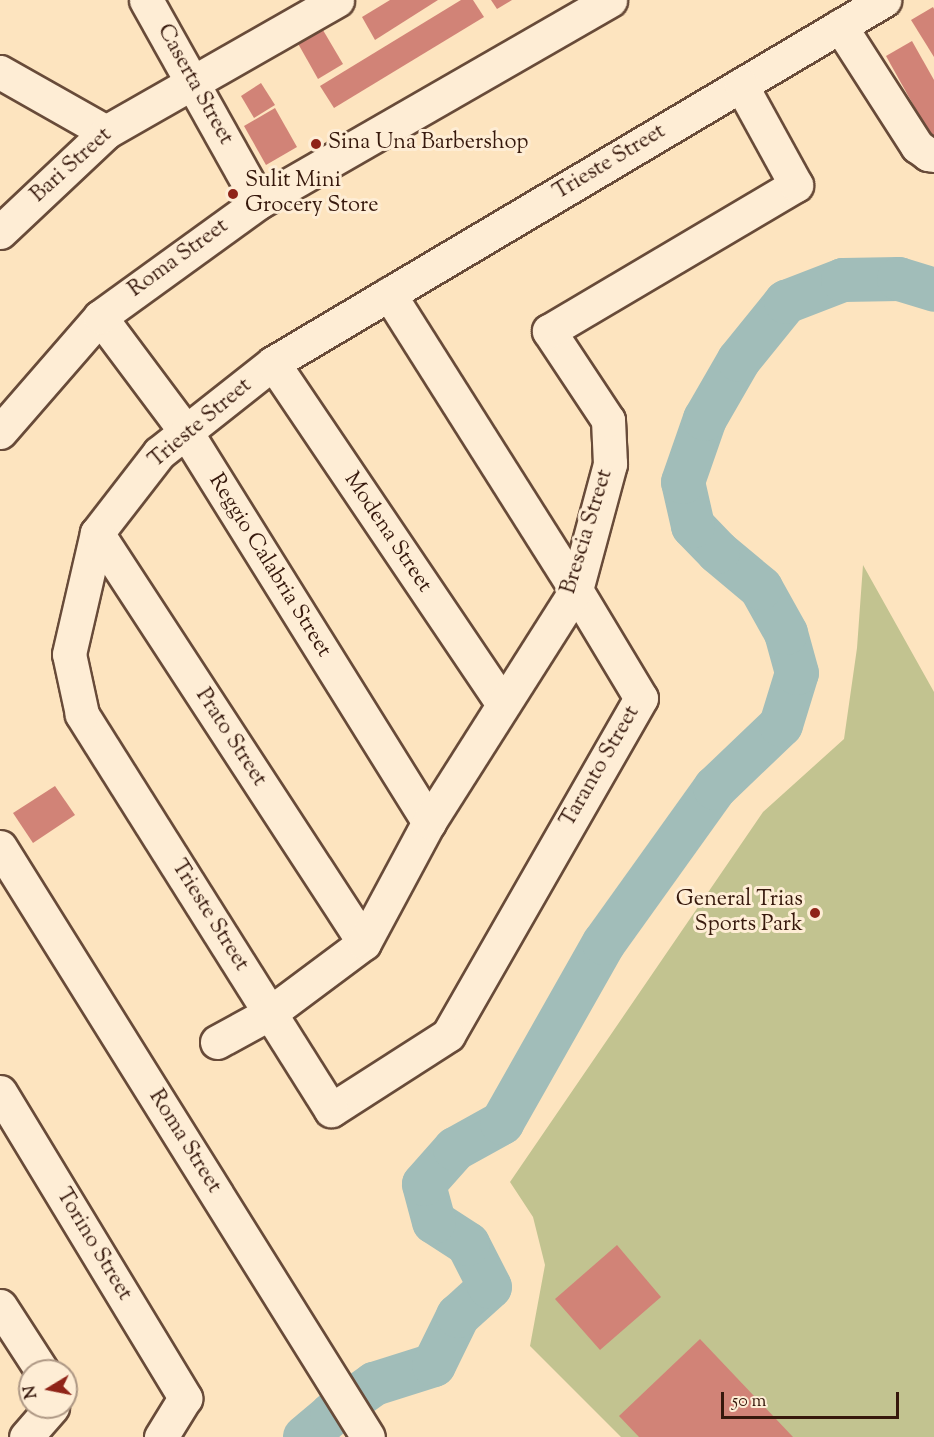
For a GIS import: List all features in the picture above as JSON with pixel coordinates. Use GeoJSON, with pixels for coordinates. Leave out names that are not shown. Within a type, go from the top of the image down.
{"type":"FeatureCollection","features":[{"type":"Feature","properties":{"kind":"street","name":"Caserta Street"},"geometry":{"type":"LineString","coordinates":[[146,0],[259,202]]}},
{"type":"Feature","properties":{"kind":"street","name":"Bari Street"},"geometry":{"type":"LineString","coordinates":[[0,232],[106,132],[337,0]]}},
{"type":"Feature","properties":{"kind":"street","name":"Roma Street"},"geometry":{"type":"LineString","coordinates":[[0,432],[100,317],[259,202],[610,0]]}},
{"type":"Feature","properties":{"kind":"street","name":"Trieste Street"},"geometry":{"type":"LineString","coordinates":[[331,1110],[82,714],[69,654],[97,533],[159,453],[273,363],[884,0]]}},
{"type":"Feature","properties":{"kind":"street"},"geometry":{"type":"LineString","coordinates":[[840,26],[917,146],[928,154],[934,155]]}},
{"type":"Feature","properties":{"kind":"street"},"geometry":{"type":"LineString","coordinates":[[1,74],[106,132]]}},
{"type":"Feature","properties":{"kind":"street","name":"Brescia Street"},"geometry":{"type":"LineString","coordinates":[[218,1042],[270,1012],[364,943],[429,822],[502,703],[576,590],[610,464],[608,420],[549,331],[796,185],[741,85]]}},
{"type":"Feature","properties":{"kind":"street","name":"Taranto Street"},"geometry":{"type":"LineString","coordinates":[[331,1110],[448,1035],[640,698],[576,590],[389,294]]}},
{"type":"Feature","properties":{"kind":"street","name":"Reggio Calabria Street"},"geometry":{"type":"LineString","coordinates":[[100,317],[186,432],[429,822]]}},
{"type":"Feature","properties":{"kind":"street","name":"Modena Street"},"geometry":{"type":"LineString","coordinates":[[273,363],[502,703]]}},
{"type":"Feature","properties":{"kind":"street","name":"Prato Street"},"geometry":{"type":"LineString","coordinates":[[97,533],[364,943]]}},
{"type":"Feature","properties":{"kind":"street","name":"Roma Street"},"geometry":{"type":"LineString","coordinates":[[0,847],[12,892],[368,1436]]}},
{"type":"Feature","properties":{"kind":"street","name":"Torino Street"},"geometry":{"type":"LineString","coordinates":[[0,1092],[185,1398],[161,1437]]}},
{"type":"Feature","properties":{"kind":"street"},"geometry":{"type":"LineString","coordinates":[[0,1306],[34,1359]]}},
{"type":"Feature","properties":{"kind":"street"},"geometry":{"type":"LineString","coordinates":[[26,1437],[42,1419]]}},
{"type":"Feature","properties":{"kind":"green space","name":"General Trias Sports Park"},"geometry":{"type":"Polygon","coordinates":[[[863,565],[934,692],[934,1437],[621,1437],[530,1346],[545,1265],[533,1217],[510,1182],[763,812],[844,739],[857,648],[863,565]]]}},
{"type":"Feature","properties":{"kind":"building"},"geometry":{"type":"Polygon","coordinates":[[[390,0],[438,0],[375,40],[362,17],[390,0]]]}},
{"type":"Feature","properties":{"kind":"building"},"geometry":{"type":"Polygon","coordinates":[[[461,0],[473,0],[484,17],[334,108],[320,86],[461,0]]]}},
{"type":"Feature","properties":{"kind":"building"},"geometry":{"type":"Polygon","coordinates":[[[491,0],[512,0],[497,9],[491,0]]]}},
{"type":"Feature","properties":{"kind":"building"},"geometry":{"type":"Polygon","coordinates":[[[933,7],[934,9],[934,57],[911,20],[933,7]]]}},
{"type":"Feature","properties":{"kind":"building"},"geometry":{"type":"Polygon","coordinates":[[[320,25],[343,64],[318,79],[296,40],[320,25]]]}},
{"type":"Feature","properties":{"kind":"building"},"geometry":{"type":"Polygon","coordinates":[[[912,41],[934,80],[934,142],[886,56],[912,41]]]}},
{"type":"Feature","properties":{"kind":"building"},"geometry":{"type":"Polygon","coordinates":[[[261,83],[275,105],[254,118],[241,96],[261,83]]]}},
{"type":"Feature","properties":{"kind":"building"},"geometry":{"type":"Polygon","coordinates":[[[275,108],[297,147],[266,165],[244,126],[275,108]]]}},
{"type":"Feature","properties":{"kind":"building"},"geometry":{"type":"Polygon","coordinates":[[[55,786],[75,815],[33,843],[13,813],[55,786]]]}},
{"type":"Feature","properties":{"kind":"building"},"geometry":{"type":"Polygon","coordinates":[[[617,1245],[661,1297],[600,1350],[555,1299],[617,1245]]]}},
{"type":"Feature","properties":{"kind":"building"},"geometry":{"type":"Polygon","coordinates":[[[700,1339],[793,1437],[639,1437],[619,1416],[700,1339]]]}},
{"type":"Feature","properties":{"kind":"waterway"},"geometry":{"type":"LineString","coordinates":[[305,1437],[374,1384],[434,1365],[458,1316],[490,1287],[468,1244],[434,1222],[424,1184],[455,1149],[502,1123],[604,943],[715,788],[781,725],[797,673],[786,633],[761,588],[718,552],[693,526],[683,482],[705,419],[739,360],[786,302],[843,280],[899,279],[934,290]]}},
{"type":"Feature","properties":{"kind":"place","name":"Sina Una Barbershop"},"geometry":{"type":"Point","coordinates":[316,144]}},
{"type":"Feature","properties":{"kind":"place","name":"Sulit Mini Grocery Store"},"geometry":{"type":"Point","coordinates":[233,194]}},
{"type":"Feature","properties":{"kind":"place","name":"General Trias Sports Park"},"geometry":{"type":"Point","coordinates":[815,913]}}]}
